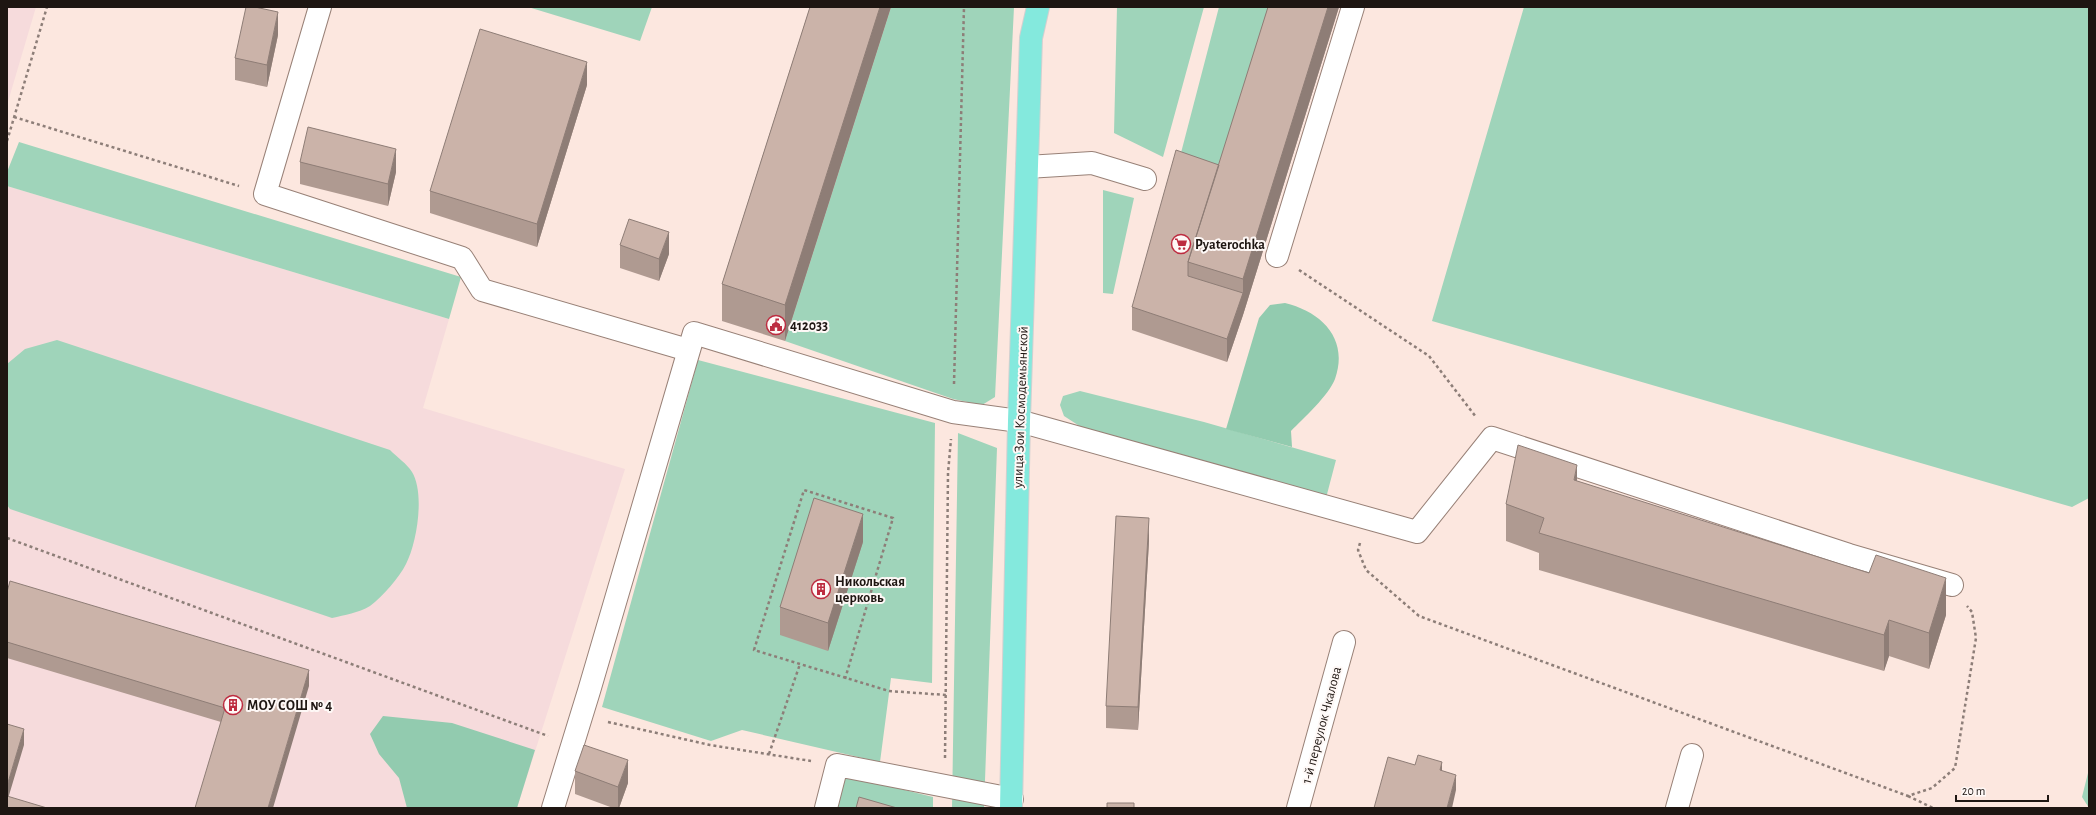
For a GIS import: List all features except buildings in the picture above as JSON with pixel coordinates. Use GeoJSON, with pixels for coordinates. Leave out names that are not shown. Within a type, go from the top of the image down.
{"type":"FeatureCollection","features":[{"type":"Feature","properties":{"kind":"main road","name":"улица Зои Космодемьянской"},"geometry":{"type":"LineString","coordinates":[[1012,804],[1019,421],[1031,38],[1038,7]]}},
{"type":"Feature","properties":{"kind":"street"},"geometry":{"type":"LineString","coordinates":[[320,7],[265,194],[462,258],[482,290],[688,350]]}},
{"type":"Feature","properties":{"kind":"street"},"geometry":{"type":"LineString","coordinates":[[1277,256],[1353,7]]}},
{"type":"Feature","properties":{"kind":"street"},"geometry":{"type":"LineString","coordinates":[[1027,167],[1092,163],[1145,179]]}},
{"type":"Feature","properties":{"kind":"street"},"geometry":{"type":"LineString","coordinates":[[553,808],[582,716],[694,333],[953,412],[1019,421],[1417,532],[1492,438],[1849,555],[1952,585]]}},
{"type":"Feature","properties":{"kind":"street","name":"1-й переулок Чкалова"},"geometry":{"type":"LineString","coordinates":[[1298,808],[1344,642]]}},
{"type":"Feature","properties":{"kind":"street"},"geometry":{"type":"LineString","coordinates":[[1677,808],[1692,755]]}},
{"type":"Feature","properties":{"kind":"street"},"geometry":{"type":"LineString","coordinates":[[826,808],[837,765],[944,787],[1012,804]]}},
{"type":"Feature","properties":{"kind":"path"},"geometry":{"type":"LineString","coordinates":[[7,141],[48,7]]}},
{"type":"Feature","properties":{"kind":"path"},"geometry":{"type":"LineString","coordinates":[[944,787],[948,473],[953,412],[964,7]]}},
{"type":"Feature","properties":{"kind":"path"},"geometry":{"type":"LineString","coordinates":[[14,117],[265,194]]}},
{"type":"Feature","properties":{"kind":"path"},"geometry":{"type":"LineString","coordinates":[[1277,256],[1429,356],[1492,438]]}},
{"type":"Feature","properties":{"kind":"path"},"geometry":{"type":"LineString","coordinates":[[845,679],[893,518],[804,490],[754,650],[845,679],[889,691],[946,695]]}},
{"type":"Feature","properties":{"kind":"path"},"geometry":{"type":"LineString","coordinates":[[1367,518],[1358,550],[1366,570],[1419,616],[1908,796],[1933,808]]}},
{"type":"Feature","properties":{"kind":"path"},"geometry":{"type":"LineString","coordinates":[[7,538],[573,745]]}},
{"type":"Feature","properties":{"kind":"path"},"geometry":{"type":"LineString","coordinates":[[1908,796],[1932,788],[1955,768],[1976,638],[1972,612],[1952,585]]}},
{"type":"Feature","properties":{"kind":"path"},"geometry":{"type":"LineString","coordinates":[[769,754],[800,664]]}},
{"type":"Feature","properties":{"kind":"path"},"geometry":{"type":"LineString","coordinates":[[582,716],[710,744],[837,765]]}},
{"type":"Feature","properties":{"kind":"shaded area"},"geometry":{"type":"Polygon","coordinates":[[[7,7],[36,7],[7,105],[7,7]]]}},
{"type":"Feature","properties":{"kind":"shaded area"},"geometry":{"type":"Polygon","coordinates":[[[7,186],[449,319],[423,408],[625,469],[517,808],[7,808],[7,186]]]}},
{"type":"Feature","properties":{"kind":"green space"},"geometry":{"type":"Polygon","coordinates":[[[528,7],[652,7],[640,41],[528,7]]]}},
{"type":"Feature","properties":{"kind":"green space"},"geometry":{"type":"Polygon","coordinates":[[[891,7],[1014,7],[995,397],[982,405],[953,399],[785,341],[891,7]]]}},
{"type":"Feature","properties":{"kind":"green space"},"geometry":{"type":"Polygon","coordinates":[[[1117,7],[1204,7],[1163,157],[1114,133],[1117,7]]]}},
{"type":"Feature","properties":{"kind":"green space"},"geometry":{"type":"Polygon","coordinates":[[[1219,7],[1279,7],[1223,189],[1176,172],[1219,7]]]}},
{"type":"Feature","properties":{"kind":"green space"},"geometry":{"type":"Polygon","coordinates":[[[1524,7],[2089,7],[2089,498],[2072,507],[1432,321],[1524,7]]]}},
{"type":"Feature","properties":{"kind":"green space"},"geometry":{"type":"Polygon","coordinates":[[[19,142],[461,277],[449,319],[7,186],[7,172],[19,142]]]}},
{"type":"Feature","properties":{"kind":"green space"},"geometry":{"type":"Polygon","coordinates":[[[1103,190],[1134,198],[1113,294],[1103,293],[1103,190]]]}},
{"type":"Feature","properties":{"kind":"green space"},"geometry":{"type":"Polygon","coordinates":[[[1285,303],[1298,307],[1321,320],[1329,329],[1335,340],[1338,352],[1338,365],[1335,379],[1322,399],[1291,431],[1292,447],[1226,429],[1259,318],[1270,305],[1285,303]]]}},
{"type":"Feature","properties":{"kind":"green space"},"geometry":{"type":"Polygon","coordinates":[[[57,340],[390,450],[405,463],[412,472],[416,481],[419,505],[416,531],[410,555],[395,581],[370,606],[356,612],[332,618],[10,509],[7,505],[7,364],[25,349],[57,340]]]}},
{"type":"Feature","properties":{"kind":"green space"},"geometry":{"type":"Polygon","coordinates":[[[698,360],[935,423],[932,683],[891,678],[880,762],[742,730],[711,741],[602,707],[698,360]]]}},
{"type":"Feature","properties":{"kind":"green space"},"geometry":{"type":"Polygon","coordinates":[[[1080,391],[1204,422],[1336,460],[1326,498],[1081,427],[1064,416],[1060,405],[1063,396],[1080,391]]]}},
{"type":"Feature","properties":{"kind":"green space"},"geometry":{"type":"Polygon","coordinates":[[[958,433],[997,448],[984,808],[952,808],[958,433]]]}},
{"type":"Feature","properties":{"kind":"green space"},"geometry":{"type":"Polygon","coordinates":[[[383,716],[452,723],[535,750],[517,808],[407,808],[399,778],[379,754],[370,734],[383,716]]]}},
{"type":"Feature","properties":{"kind":"green space"},"geometry":{"type":"Polygon","coordinates":[[[2089,769],[2089,808],[2082,797],[2089,769]]]}},
{"type":"Feature","properties":{"kind":"green space"},"geometry":{"type":"Polygon","coordinates":[[[844,775],[933,797],[933,808],[835,808],[844,775]]]}},
{"type":"Feature","properties":{"kind":"place","name":"Pyaterochka"},"geometry":{"type":"Point","coordinates":[1181,244]}},
{"type":"Feature","properties":{"kind":"place","name":"412033"},"geometry":{"type":"Point","coordinates":[776,325]}},
{"type":"Feature","properties":{"kind":"place","name":"Никольская церковь"},"geometry":{"type":"Point","coordinates":[821,589]}},
{"type":"Feature","properties":{"kind":"place","name":"МОУ СОШ № 4"},"geometry":{"type":"Point","coordinates":[233,705]}}]}
